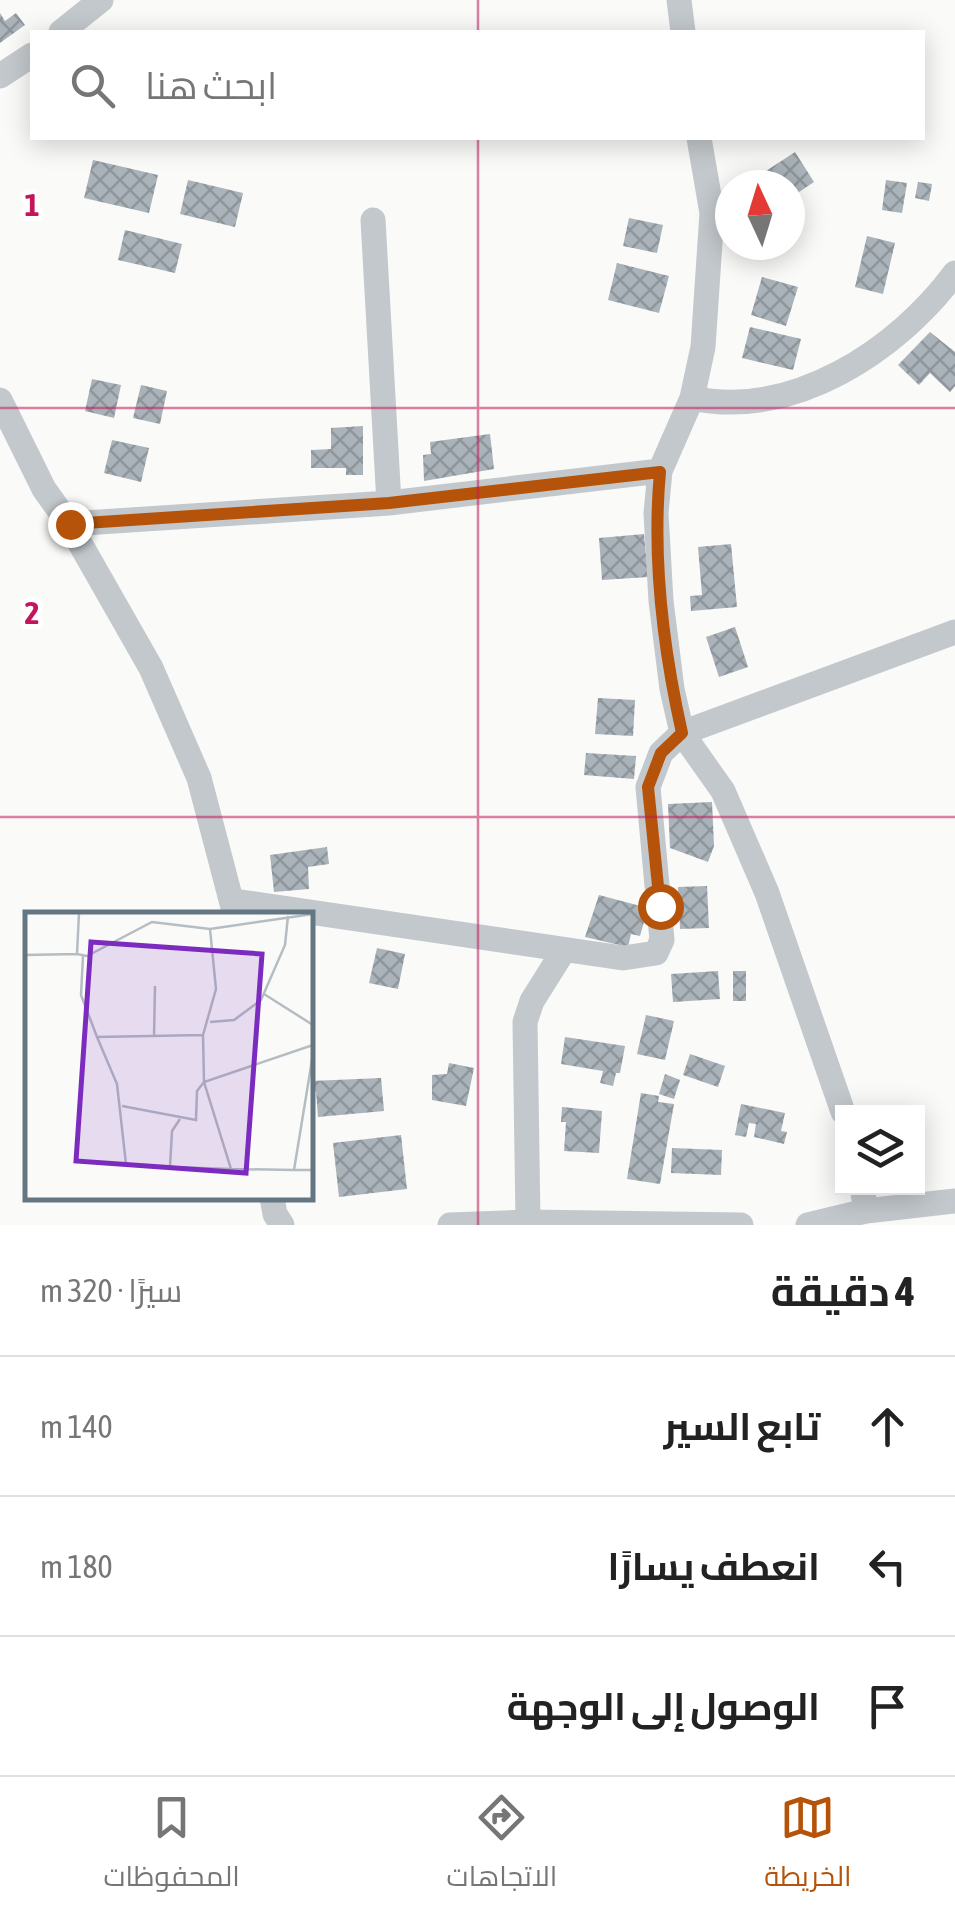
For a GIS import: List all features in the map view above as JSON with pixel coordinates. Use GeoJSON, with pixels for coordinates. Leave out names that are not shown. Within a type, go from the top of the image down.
{"type":"FeatureCollection","features":[{"type":"Feature","properties":{"kind":"street"},"geometry":{"type":"LineString","coordinates":[[64,30],[102,0]]}},
{"type":"Feature","properties":{"kind":"street"},"geometry":{"type":"LineString","coordinates":[[679,0],[684,30]]}},
{"type":"Feature","properties":{"kind":"street"},"geometry":{"type":"LineString","coordinates":[[0,76],[30,57]]}},
{"type":"Feature","properties":{"kind":"street"},"geometry":{"type":"LineString","coordinates":[[700,140],[712,213],[703,348],[692,398],[660,472],[656,513],[672,690],[682,733],[724,791],[767,893],[841,1105]]}},
{"type":"Feature","properties":{"kind":"street"},"geometry":{"type":"LineString","coordinates":[[374,220],[389,503]]}},
{"type":"Feature","properties":{"kind":"street"},"geometry":{"type":"LineString","coordinates":[[692,398],[738,401],[786,394],[825,379],[906,330],[955,273]]}},
{"type":"Feature","properties":{"kind":"street"},"geometry":{"type":"LineString","coordinates":[[0,400],[44,489],[70,524],[158,684],[199,778],[234,908],[265,912]]}},
{"type":"Feature","properties":{"kind":"street"},"geometry":{"type":"LineString","coordinates":[[70,524],[389,503],[660,472]]}},
{"type":"Feature","properties":{"kind":"street"},"geometry":{"type":"LineString","coordinates":[[312,918],[623,958],[656,953],[662,940],[648,787],[661,753],[682,733],[955,632]]}},
{"type":"Feature","properties":{"kind":"street"},"geometry":{"type":"LineString","coordinates":[[528,1222],[525,1022],[532,1001],[564,950]]}},
{"type":"Feature","properties":{"kind":"street"},"geometry":{"type":"LineString","coordinates":[[808,1225],[864,1199],[955,1201]]}},
{"type":"Feature","properties":{"kind":"street"},"geometry":{"type":"LineString","coordinates":[[272,1200],[282,1225]]}},
{"type":"Feature","properties":{"kind":"street"},"geometry":{"type":"LineString","coordinates":[[450,1225],[741,1225]]}},
{"type":"Feature","properties":{"kind":"building"},"geometry":{"type":"Polygon","coordinates":[[[0,13],[5,21],[16,13],[25,25],[0,43],[0,13]]]}},
{"type":"Feature","properties":{"kind":"building"},"geometry":{"type":"Polygon","coordinates":[[[795,152],[814,182],[805,188],[805,170],[768,170],[795,152]]]}},
{"type":"Feature","properties":{"kind":"building"},"geometry":{"type":"Polygon","coordinates":[[[93,160],[158,175],[149,213],[84,198],[93,160]]]}},
{"type":"Feature","properties":{"kind":"building"},"geometry":{"type":"Polygon","coordinates":[[[188,180],[243,193],[235,227],[180,214],[188,180]]]}},
{"type":"Feature","properties":{"kind":"building"},"geometry":{"type":"Polygon","coordinates":[[[886,180],[907,183],[902,213],[882,210],[886,180]]]}},
{"type":"Feature","properties":{"kind":"building"},"geometry":{"type":"Polygon","coordinates":[[[918,182],[932,184],[929,201],[915,198],[918,182]]]}},
{"type":"Feature","properties":{"kind":"building"},"geometry":{"type":"Polygon","coordinates":[[[629,218],[663,225],[657,253],[623,246],[629,218]]]}},
{"type":"Feature","properties":{"kind":"building"},"geometry":{"type":"Polygon","coordinates":[[[125,230],[182,244],[175,273],[118,260],[125,230]]]}},
{"type":"Feature","properties":{"kind":"building"},"geometry":{"type":"Polygon","coordinates":[[[867,236],[895,243],[883,294],[855,287],[867,236]]]}},
{"type":"Feature","properties":{"kind":"building"},"geometry":{"type":"Polygon","coordinates":[[[617,263],[669,276],[659,313],[608,300],[617,263]]]}},
{"type":"Feature","properties":{"kind":"building"},"geometry":{"type":"Polygon","coordinates":[[[762,277],[798,287],[786,326],[751,315],[762,277]]]}},
{"type":"Feature","properties":{"kind":"building"},"geometry":{"type":"Polygon","coordinates":[[[750,327],[801,339],[793,370],[742,358],[750,327]]]}},
{"type":"Feature","properties":{"kind":"building"},"geometry":{"type":"Polygon","coordinates":[[[930,332],[955,352],[955,386],[950,392],[930,373],[919,385],[898,365],[930,332]]]}},
{"type":"Feature","properties":{"kind":"building"},"geometry":{"type":"Polygon","coordinates":[[[92,379],[121,385],[114,418],[85,411],[92,379]]]}},
{"type":"Feature","properties":{"kind":"building"},"geometry":{"type":"Polygon","coordinates":[[[141,385],[167,391],[160,424],[133,418],[141,385]]]}},
{"type":"Feature","properties":{"kind":"building"},"geometry":{"type":"Polygon","coordinates":[[[363,426],[363,475],[346,475],[346,468],[311,468],[311,450],[331,449],[331,428],[363,426]]]}},
{"type":"Feature","properties":{"kind":"building"},"geometry":{"type":"Polygon","coordinates":[[[490,434],[494,469],[424,481],[423,455],[431,454],[430,442],[490,434]]]}},
{"type":"Feature","properties":{"kind":"building"},"geometry":{"type":"Polygon","coordinates":[[[112,440],[149,448],[141,482],[104,473],[112,440]]]}},
{"type":"Feature","properties":{"kind":"building"},"geometry":{"type":"Polygon","coordinates":[[[644,534],[648,577],[602,580],[599,538],[644,534]]]}},
{"type":"Feature","properties":{"kind":"building"},"geometry":{"type":"Polygon","coordinates":[[[731,544],[737,607],[691,611],[690,596],[702,595],[698,547],[731,544]]]}},
{"type":"Feature","properties":{"kind":"building"},"geometry":{"type":"Polygon","coordinates":[[[735,627],[748,667],[719,677],[706,637],[735,627]]]}},
{"type":"Feature","properties":{"kind":"building"},"geometry":{"type":"Polygon","coordinates":[[[598,698],[635,700],[633,736],[595,734],[598,698]]]}},
{"type":"Feature","properties":{"kind":"building"},"geometry":{"type":"Polygon","coordinates":[[[586,753],[636,756],[634,779],[584,775],[586,753]]]}},
{"type":"Feature","properties":{"kind":"building"},"geometry":{"type":"Polygon","coordinates":[[[712,802],[714,846],[708,862],[670,848],[668,804],[712,802]]]}},
{"type":"Feature","properties":{"kind":"building"},"geometry":{"type":"Polygon","coordinates":[[[327,847],[329,864],[308,867],[309,889],[274,892],[270,855],[327,847]]]}},
{"type":"Feature","properties":{"kind":"building"},"geometry":{"type":"Polygon","coordinates":[[[707,886],[709,928],[680,929],[678,887],[707,886]]]}},
{"type":"Feature","properties":{"kind":"building"},"geometry":{"type":"Polygon","coordinates":[[[599,895],[648,908],[640,936],[631,934],[628,947],[585,937],[599,895]]]}},
{"type":"Feature","properties":{"kind":"building"},"geometry":{"type":"Polygon","coordinates":[[[377,948],[405,954],[398,989],[369,983],[377,948]]]}},
{"type":"Feature","properties":{"kind":"building"},"geometry":{"type":"Polygon","coordinates":[[[718,971],[720,999],[673,1002],[671,974],[718,971]]]}},
{"type":"Feature","properties":{"kind":"building"},"geometry":{"type":"Polygon","coordinates":[[[733,971],[746,971],[746,1001],[733,1001],[733,971]]]}},
{"type":"Feature","properties":{"kind":"building"},"geometry":{"type":"Polygon","coordinates":[[[646,1015],[674,1021],[665,1060],[637,1054],[646,1015]]]}},
{"type":"Feature","properties":{"kind":"building"},"geometry":{"type":"Polygon","coordinates":[[[565,1037],[625,1046],[613,1086],[600,1083],[603,1071],[561,1064],[565,1037]]]}},
{"type":"Feature","properties":{"kind":"building"},"geometry":{"type":"Polygon","coordinates":[[[690,1054],[725,1066],[718,1087],[683,1075],[690,1054]]]}},
{"type":"Feature","properties":{"kind":"building"},"geometry":{"type":"Polygon","coordinates":[[[449,1063],[474,1068],[466,1106],[432,1100],[432,1075],[447,1074],[449,1063]]]}},
{"type":"Feature","properties":{"kind":"building"},"geometry":{"type":"Polygon","coordinates":[[[665,1074],[680,1080],[674,1099],[659,1094],[665,1074]]]}},
{"type":"Feature","properties":{"kind":"building"},"geometry":{"type":"Polygon","coordinates":[[[381,1078],[384,1111],[318,1117],[312,1081],[381,1078]]]}},
{"type":"Feature","properties":{"kind":"building"},"geometry":{"type":"Polygon","coordinates":[[[641,1093],[659,1096],[658,1102],[674,1104],[660,1184],[627,1179],[641,1093]]]}},
{"type":"Feature","properties":{"kind":"building"},"geometry":{"type":"Polygon","coordinates":[[[741,1104],[785,1113],[781,1131],[787,1132],[784,1144],[754,1137],[756,1124],[749,1123],[746,1137],[735,1135],[741,1104]]]}},
{"type":"Feature","properties":{"kind":"building"},"geometry":{"type":"Polygon","coordinates":[[[562,1107],[602,1111],[599,1153],[564,1151],[566,1122],[561,1122],[562,1107]]]}},
{"type":"Feature","properties":{"kind":"building"},"geometry":{"type":"Polygon","coordinates":[[[401,1135],[407,1189],[339,1197],[333,1143],[401,1135]]]}},
{"type":"Feature","properties":{"kind":"building"},"geometry":{"type":"Polygon","coordinates":[[[672,1148],[722,1150],[721,1175],[671,1173],[672,1148]]]}},
{"type":"Feature","properties":{"kind":"route"},"geometry":{"type":"LineString","coordinates":[[70,524],[389,503],[660,472],[656,513],[661,601],[672,690],[682,733],[661,753],[648,787],[660,906]]}}]}
